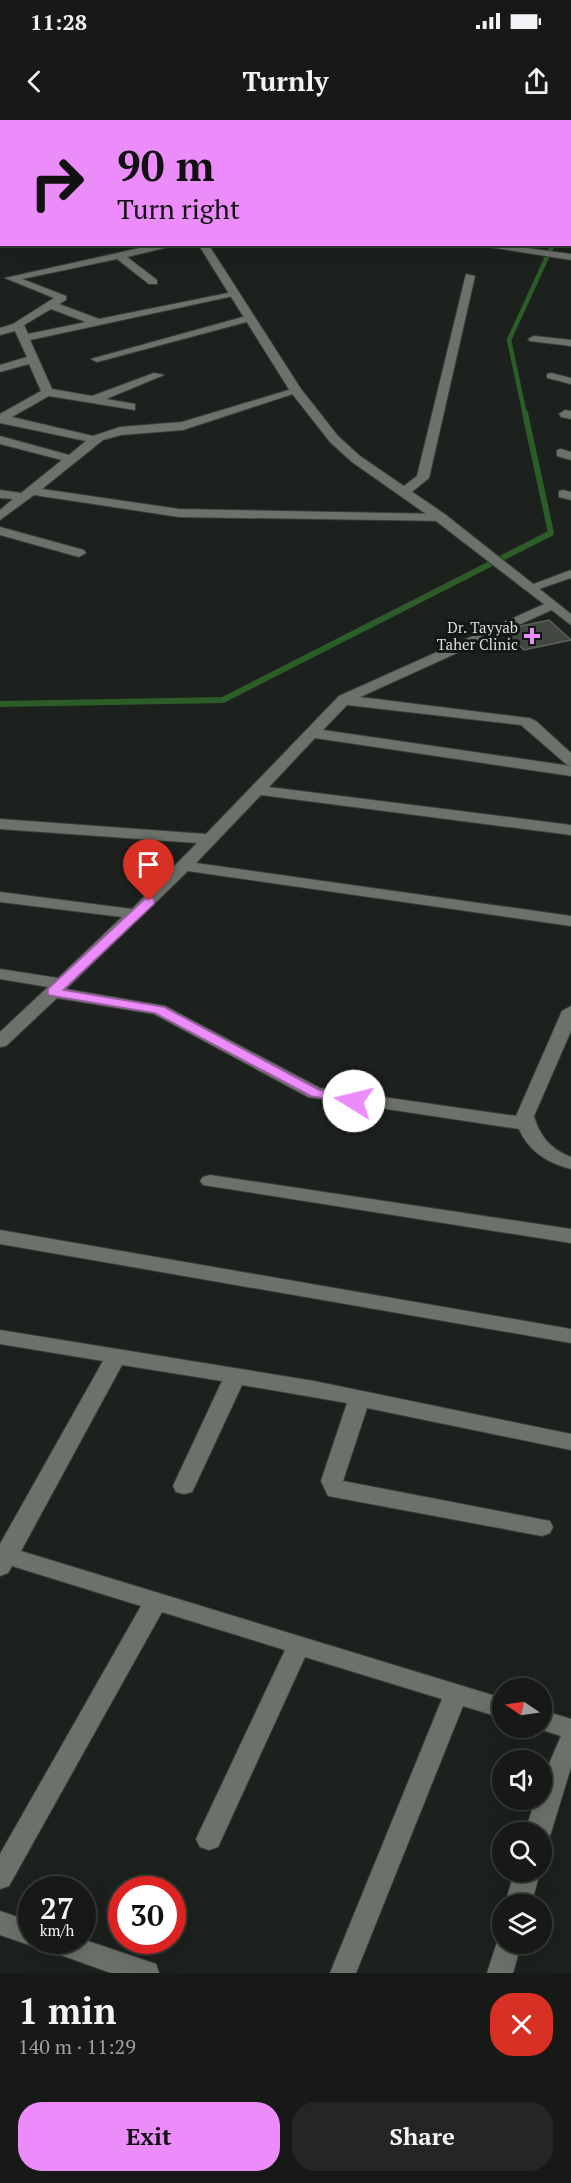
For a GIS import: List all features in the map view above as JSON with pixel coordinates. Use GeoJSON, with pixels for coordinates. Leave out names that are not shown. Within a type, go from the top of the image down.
{"type":"FeatureCollection","features":[{"type":"Feature","properties":{"kind":"street"},"geometry":{"type":"LineString","coordinates":[[6,279],[166,246]]}},
{"type":"Feature","properties":{"kind":"street"},"geometry":{"type":"LineString","coordinates":[[204,246],[233,295],[296,391],[334,439],[356,459],[441,518],[564,613]]}},
{"type":"Feature","properties":{"kind":"street"},"geometry":{"type":"LineString","coordinates":[[119,256],[153,282]]}},
{"type":"Feature","properties":{"kind":"street"},"geometry":{"type":"LineString","coordinates":[[404,492],[423,478],[470,276]]}},
{"type":"Feature","properties":{"kind":"street"},"geometry":{"type":"LineString","coordinates":[[6,279],[62,298],[18,324],[47,392]]}},
{"type":"Feature","properties":{"kind":"street"},"geometry":{"type":"LineString","coordinates":[[0,332],[21,332],[99,323],[233,295]]}},
{"type":"Feature","properties":{"kind":"street"},"geometry":{"type":"LineString","coordinates":[[50,306],[99,323]]}},
{"type":"Feature","properties":{"kind":"street"},"geometry":{"type":"LineString","coordinates":[[97,359],[250,318]]}},
{"type":"Feature","properties":{"kind":"street"},"geometry":{"type":"LineString","coordinates":[[534,339],[571,343]]}},
{"type":"Feature","properties":{"kind":"street"},"geometry":{"type":"LineString","coordinates":[[0,369],[33,359]]}},
{"type":"Feature","properties":{"kind":"street"},"geometry":{"type":"LineString","coordinates":[[93,400],[158,375]]}},
{"type":"Feature","properties":{"kind":"street"},"geometry":{"type":"LineString","coordinates":[[551,376],[571,381]]}},
{"type":"Feature","properties":{"kind":"street"},"geometry":{"type":"LineString","coordinates":[[0,516],[95,440],[108,433],[183,426],[296,391]]}},
{"type":"Feature","properties":{"kind":"street"},"geometry":{"type":"LineString","coordinates":[[0,418],[47,392],[131,407]]}},
{"type":"Feature","properties":{"kind":"street"},"geometry":{"type":"LineString","coordinates":[[0,418],[95,440]]}},
{"type":"Feature","properties":{"kind":"street"},"geometry":{"type":"LineString","coordinates":[[0,440],[72,459]]}},
{"type":"Feature","properties":{"kind":"street"},"geometry":{"type":"LineString","coordinates":[[0,494],[28,494],[179,513],[441,518]]}},
{"type":"Feature","properties":{"kind":"street"},"geometry":{"type":"LineString","coordinates":[[0,531],[80,553]]}},
{"type":"Feature","properties":{"kind":"street"},"geometry":{"type":"LineString","coordinates":[[530,588],[571,574]]}},
{"type":"Feature","properties":{"kind":"street"},"geometry":{"type":"LineString","coordinates":[[0,1041],[184,866],[344,699],[564,613]]}},
{"type":"Feature","properties":{"kind":"street"},"geometry":{"type":"LineString","coordinates":[[344,699],[524,721],[531,724],[571,761]]}},
{"type":"Feature","properties":{"kind":"street"},"geometry":{"type":"LineString","coordinates":[[312,733],[571,771]]}},
{"type":"Feature","properties":{"kind":"street"},"geometry":{"type":"LineString","coordinates":[[257,790],[571,830]]}},
{"type":"Feature","properties":{"kind":"street"},"geometry":{"type":"LineString","coordinates":[[0,824],[210,839]]}},
{"type":"Feature","properties":{"kind":"street"},"geometry":{"type":"LineString","coordinates":[[184,866],[571,921]]}},
{"type":"Feature","properties":{"kind":"street"},"geometry":{"type":"LineString","coordinates":[[0,897],[135,914]]}},
{"type":"Feature","properties":{"kind":"street"},"geometry":{"type":"LineString","coordinates":[[0,974],[159,1010],[315,1093],[527,1124]]}},
{"type":"Feature","properties":{"kind":"street"},"geometry":{"type":"LineString","coordinates":[[571,1011],[525,1116],[529,1134],[542,1150],[571,1163]]}},
{"type":"Feature","properties":{"kind":"street"},"geometry":{"type":"LineString","coordinates":[[210,1181],[571,1236]]}},
{"type":"Feature","properties":{"kind":"street"},"geometry":{"type":"LineString","coordinates":[[0,1237],[571,1336]]}},
{"type":"Feature","properties":{"kind":"street"},"geometry":{"type":"LineString","coordinates":[[0,1337],[235,1376],[571,1442]]}},
{"type":"Feature","properties":{"kind":"street"},"geometry":{"type":"LineString","coordinates":[[117,1357],[2,1558],[156,1601],[492,1705]]}},
{"type":"Feature","properties":{"kind":"street"},"geometry":{"type":"LineString","coordinates":[[184,1486],[235,1376]]}},
{"type":"Feature","properties":{"kind":"street"},"geometry":{"type":"LineString","coordinates":[[359,1399],[332,1480],[336,1490],[542,1527]]}},
{"type":"Feature","properties":{"kind":"street"},"geometry":{"type":"LineString","coordinates":[[0,1878],[156,1601]]}},
{"type":"Feature","properties":{"kind":"street"},"geometry":{"type":"LineString","coordinates":[[209,1839],[299,1645]]}},
{"type":"Feature","properties":{"kind":"street"},"geometry":{"type":"LineString","coordinates":[[343,1973],[456,1694]]}},
{"type":"Feature","properties":{"kind":"street"},"geometry":{"type":"LineString","coordinates":[[552,1723],[571,1729]]}},
{"type":"Feature","properties":{"kind":"street"},"geometry":{"type":"LineString","coordinates":[[541,1822],[557,1770],[571,1740]]}},
{"type":"Feature","properties":{"kind":"street"},"geometry":{"type":"LineString","coordinates":[[0,1923],[18,1929]]}},
{"type":"Feature","properties":{"kind":"street"},"geometry":{"type":"LineString","coordinates":[[91,1954],[146,1973]]}},
{"type":"Feature","properties":{"kind":"street"},"geometry":{"type":"LineString","coordinates":[[500,1973],[505,1954]]}},
{"type":"Feature","properties":{"kind":"lane"},"geometry":{"type":"LineString","coordinates":[[497,246],[515,251],[571,257]]}},
{"type":"Feature","properties":{"kind":"building"},"geometry":{"type":"Polygon","coordinates":[[[549,620],[571,640],[524,650],[506,633],[521,626],[549,620]]]}},
{"type":"Feature","properties":{"kind":"waterway"},"geometry":{"type":"LineString","coordinates":[[525,415],[509,340],[552,246]]}},
{"type":"Feature","properties":{"kind":"waterway"},"geometry":{"type":"LineString","coordinates":[[0,704],[223,700],[551,533],[525,413]]}},
{"type":"Feature","properties":{"kind":"place","name":"Dr. Tayyab Taher Clinic"},"geometry":{"type":"Point","coordinates":[532,636]}},
{"type":"Feature","properties":{"kind":"route"},"geometry":{"type":"LineString","coordinates":[[149,901],[53,992],[159,1010],[315,1093],[354,1101]]}}]}
